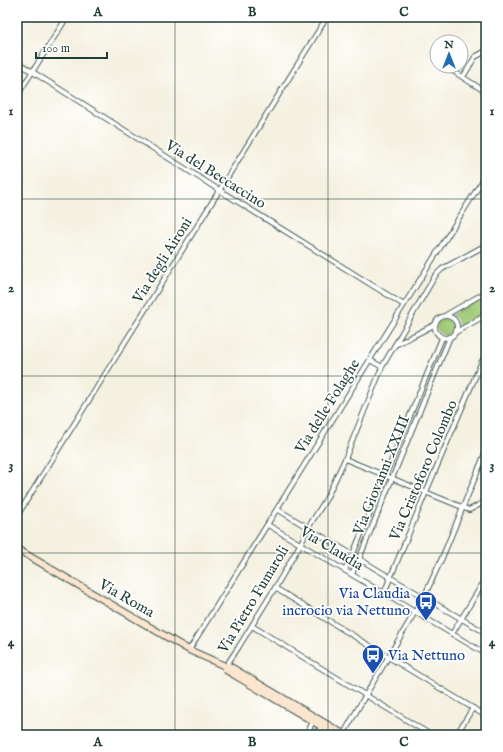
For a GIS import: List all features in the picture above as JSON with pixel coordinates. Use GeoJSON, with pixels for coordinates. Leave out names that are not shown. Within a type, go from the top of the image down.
{"type":"FeatureCollection","features":[{"type":"Feature","properties":{"kind":"street"},"geometry":{"type":"LineString","coordinates":[[17,96],[67,17]]}},
{"type":"Feature","properties":{"kind":"street","name":"Via degli Aironi"},"geometry":{"type":"LineString","coordinates":[[17,516],[327,17]]}},
{"type":"Feature","properties":{"kind":"street"},"geometry":{"type":"LineString","coordinates":[[463,77],[475,57],[486,51]]}},
{"type":"Feature","properties":{"kind":"street","name":"Via del Beccaccino"},"geometry":{"type":"LineString","coordinates":[[17,62],[404,305]]}},
{"type":"Feature","properties":{"kind":"street"},"geometry":{"type":"LineString","coordinates":[[458,74],[486,92]]}},
{"type":"Feature","properties":{"kind":"street","name":"Via delle Folaghe"},"geometry":{"type":"LineString","coordinates":[[189,650],[486,175]]}},
{"type":"Feature","properties":{"kind":"street","name":"Via Pietro Fumaroli"},"geometry":{"type":"LineString","coordinates":[[226,666],[275,588],[326,499],[345,459],[382,367],[437,273],[486,245]]}},
{"type":"Feature","properties":{"kind":"street"},"geometry":{"type":"LineString","coordinates":[[486,292],[437,319],[434,325],[435,331],[442,338],[450,337],[486,315]]}},
{"type":"Feature","properties":{"kind":"street"},"geometry":{"type":"LineString","coordinates":[[446,315],[456,321],[456,332]]}},
{"type":"Feature","properties":{"kind":"street"},"geometry":{"type":"LineString","coordinates":[[395,345],[434,325]]}},
{"type":"Feature","properties":{"kind":"street","name":"Via Giovanni XXIII"},"geometry":{"type":"LineString","coordinates":[[352,574],[450,337]]}},
{"type":"Feature","properties":{"kind":"street","name":"Via Giovanni XXIII"},"geometry":{"type":"LineString","coordinates":[[345,570],[353,554],[442,338]]}},
{"type":"Feature","properties":{"kind":"street","name":"Via Cristoforo Colombo"},"geometry":{"type":"LineString","coordinates":[[384,593],[482,361],[486,358]]}},
{"type":"Feature","properties":{"kind":"street"},"geometry":{"type":"LineString","coordinates":[[370,360],[382,367]]}},
{"type":"Feature","properties":{"kind":"street","name":"Via Giovanni XXIII"},"geometry":{"type":"LineString","coordinates":[[414,404],[421,407]]}},
{"type":"Feature","properties":{"kind":"street"},"geometry":{"type":"LineString","coordinates":[[344,735],[365,696],[424,597],[442,558],[486,451]]}},
{"type":"Feature","properties":{"kind":"street"},"geometry":{"type":"LineString","coordinates":[[345,459],[469,510],[486,501]]}},
{"type":"Feature","properties":{"kind":"street","name":"Via Claudia"},"geometry":{"type":"LineString","coordinates":[[278,509],[359,559],[486,633]]}},
{"type":"Feature","properties":{"kind":"street","name":"Via Claudia"},"geometry":{"type":"LineString","coordinates":[[268,525],[301,543],[486,654]]}},
{"type":"Feature","properties":{"kind":"street","name":"Via Roma"},"geometry":{"type":"LineString","coordinates":[[17,549],[189,650],[226,666],[226,670],[344,735]]}},
{"type":"Feature","properties":{"kind":"street"},"geometry":{"type":"LineString","coordinates":[[452,634],[486,578]]}},
{"type":"Feature","properties":{"kind":"street"},"geometry":{"type":"LineString","coordinates":[[481,587],[486,591]]}},
{"type":"Feature","properties":{"kind":"street"},"geometry":{"type":"LineString","coordinates":[[275,588],[473,708],[485,713]]}},
{"type":"Feature","properties":{"kind":"street"},"geometry":{"type":"LineString","coordinates":[[252,626],[431,735]]}},
{"type":"Feature","properties":{"kind":"street"},"geometry":{"type":"LineString","coordinates":[[456,735],[473,708]]}},
{"type":"Feature","properties":{"kind":"street"},"geometry":{"type":"LineString","coordinates":[[308,735],[313,718]]}},
{"type":"Feature","properties":{"kind":"street","name":"Via Roma"},"geometry":{"type":"LineString","coordinates":[[313,718],[324,728],[336,735]]}},
{"type":"Feature","properties":{"kind":"street"},"geometry":{"type":"LineString","coordinates":[[308,735],[324,728]]}},
{"type":"Feature","properties":{"kind":"green space"},"geometry":{"type":"Polygon","coordinates":[[[486,294],[486,312],[459,327],[459,323],[455,317],[451,315],[486,294]]]}},
{"type":"Feature","properties":{"kind":"green space"},"geometry":{"type":"Polygon","coordinates":[[[445,319],[452,324],[453,327],[448,334],[445,335],[438,330],[437,327],[442,320],[445,319]]]}},
{"type":"Feature","properties":{"kind":"place","name":"Via Claudia incrocio via Nettuno"},"geometry":{"type":"Point","coordinates":[426,622]}},
{"type":"Feature","properties":{"kind":"place","name":"Via Nettuno"},"geometry":{"type":"Point","coordinates":[373,674]}}]}
